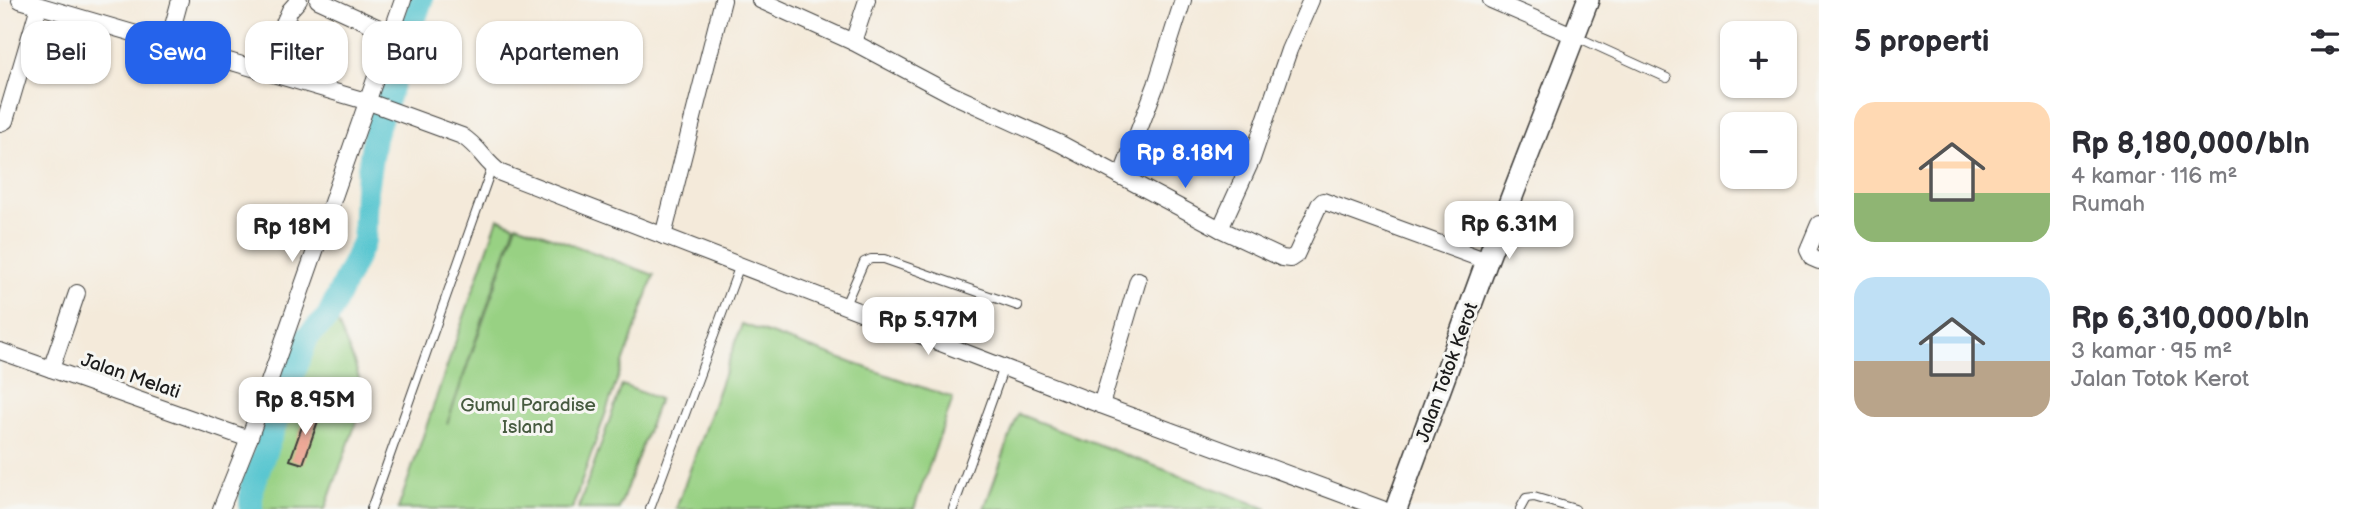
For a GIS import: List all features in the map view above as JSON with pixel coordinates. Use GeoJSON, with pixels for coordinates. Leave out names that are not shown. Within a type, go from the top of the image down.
{"type":"FeatureCollection","features":[{"type":"Feature","properties":{"kind":"main road","name":"Jalan Totok Kerot"},"geometry":{"type":"LineString","coordinates":[[1396,509],[1486,261],[1588,0]]}},
{"type":"Feature","properties":{"kind":"street"},"geometry":{"type":"LineString","coordinates":[[20,0],[125,31]]}},
{"type":"Feature","properties":{"kind":"street"},"geometry":{"type":"LineString","coordinates":[[174,21],[180,0]]}},
{"type":"Feature","properties":{"kind":"street"},"geometry":{"type":"LineString","coordinates":[[285,21],[299,0]]}},
{"type":"Feature","properties":{"kind":"street"},"geometry":{"type":"LineString","coordinates":[[318,0],[364,21]]}},
{"type":"Feature","properties":{"kind":"street"},"geometry":{"type":"LineString","coordinates":[[396,21],[403,0]]}},
{"type":"Feature","properties":{"kind":"street"},"geometry":{"type":"LineString","coordinates":[[663,236],[723,0]]}},
{"type":"Feature","properties":{"kind":"street"},"geometry":{"type":"LineString","coordinates":[[760,0],[853,42],[953,95],[1061,144],[1220,229],[1282,258],[1290,259],[1296,255],[1319,205],[1324,201],[1486,261]]}},
{"type":"Feature","properties":{"kind":"street"},"geometry":{"type":"LineString","coordinates":[[853,42],[867,0]]}},
{"type":"Feature","properties":{"kind":"street"},"geometry":{"type":"LineString","coordinates":[[1121,177],[1156,85],[1184,0]]}},
{"type":"Feature","properties":{"kind":"street"},"geometry":{"type":"LineString","coordinates":[[1220,229],[1252,159],[1289,50],[1311,0]]}},
{"type":"Feature","properties":{"kind":"street"},"geometry":{"type":"LineString","coordinates":[[1491,0],[1575,36]]}},
{"type":"Feature","properties":{"kind":"street"},"geometry":{"type":"LineString","coordinates":[[0,123],[5,121],[39,6]]}},
{"type":"Feature","properties":{"kind":"street"},"geometry":{"type":"LineString","coordinates":[[306,84],[373,104],[461,136],[475,144],[492,167],[501,173],[1101,405],[1382,509]]}},
{"type":"Feature","properties":{"kind":"street"},"geometry":{"type":"LineString","coordinates":[[222,509],[378,84]]}},
{"type":"Feature","properties":{"kind":"street"},"geometry":{"type":"LineString","coordinates":[[1819,224],[1808,250],[1812,258],[1819,261]]}},
{"type":"Feature","properties":{"kind":"street"},"geometry":{"type":"LineString","coordinates":[[1101,405],[1138,280]]}},
{"type":"Feature","properties":{"kind":"street"},"geometry":{"type":"LineString","coordinates":[[51,369],[77,293]]}},
{"type":"Feature","properties":{"kind":"street","name":"Jalan Melati"},"geometry":{"type":"LineString","coordinates":[[0,351],[249,439]]}},
{"type":"Feature","properties":{"kind":"lane"},"geometry":{"type":"LineString","coordinates":[[1575,36],[1667,78]]}},
{"type":"Feature","properties":{"kind":"lane"},"geometry":{"type":"LineString","coordinates":[[371,509],[492,167]]}},
{"type":"Feature","properties":{"kind":"lane"},"geometry":{"type":"LineString","coordinates":[[845,305],[864,262],[884,259],[1018,306]]}},
{"type":"Feature","properties":{"kind":"lane"},"geometry":{"type":"LineString","coordinates":[[650,509],[740,265]]}},
{"type":"Feature","properties":{"kind":"lane"},"geometry":{"type":"LineString","coordinates":[[953,509],[1004,367]]}},
{"type":"Feature","properties":{"kind":"lane"},"geometry":{"type":"LineString","coordinates":[[1520,509],[1527,498],[1534,497],[1575,509]]}},
{"type":"Feature","properties":{"kind":"green space","name":"Gumul Paradise Island"},"geometry":{"type":"Polygon","coordinates":[[[498,218],[515,225],[447,424],[517,224],[654,275],[572,509],[398,509],[498,218]]]}},
{"type":"Feature","properties":{"kind":"green space"},"geometry":{"type":"Polygon","coordinates":[[[329,324],[338,324],[365,398],[325,509],[258,509],[256,487],[313,340],[329,324]]]}},
{"type":"Feature","properties":{"kind":"green space"},"geometry":{"type":"Polygon","coordinates":[[[742,324],[953,398],[914,509],[676,509],[742,324]]]}},
{"type":"Feature","properties":{"kind":"green space"},"geometry":{"type":"Polygon","coordinates":[[[622,385],[659,399],[619,509],[578,509],[622,385]]]}},
{"type":"Feature","properties":{"kind":"green space"},"geometry":{"type":"Polygon","coordinates":[[[1018,414],[1268,509],[984,509],[1018,414]]]}},
{"type":"Feature","properties":{"kind":"building"},"geometry":{"type":"Polygon","coordinates":[[[308,410],[320,415],[303,464],[290,460],[308,410]]]}},
{"type":"Feature","properties":{"kind":"waterway"},"geometry":{"type":"LineString","coordinates":[[251,509],[251,489],[307,337],[328,317],[364,241],[366,189],[374,137],[421,0]]}}]}
